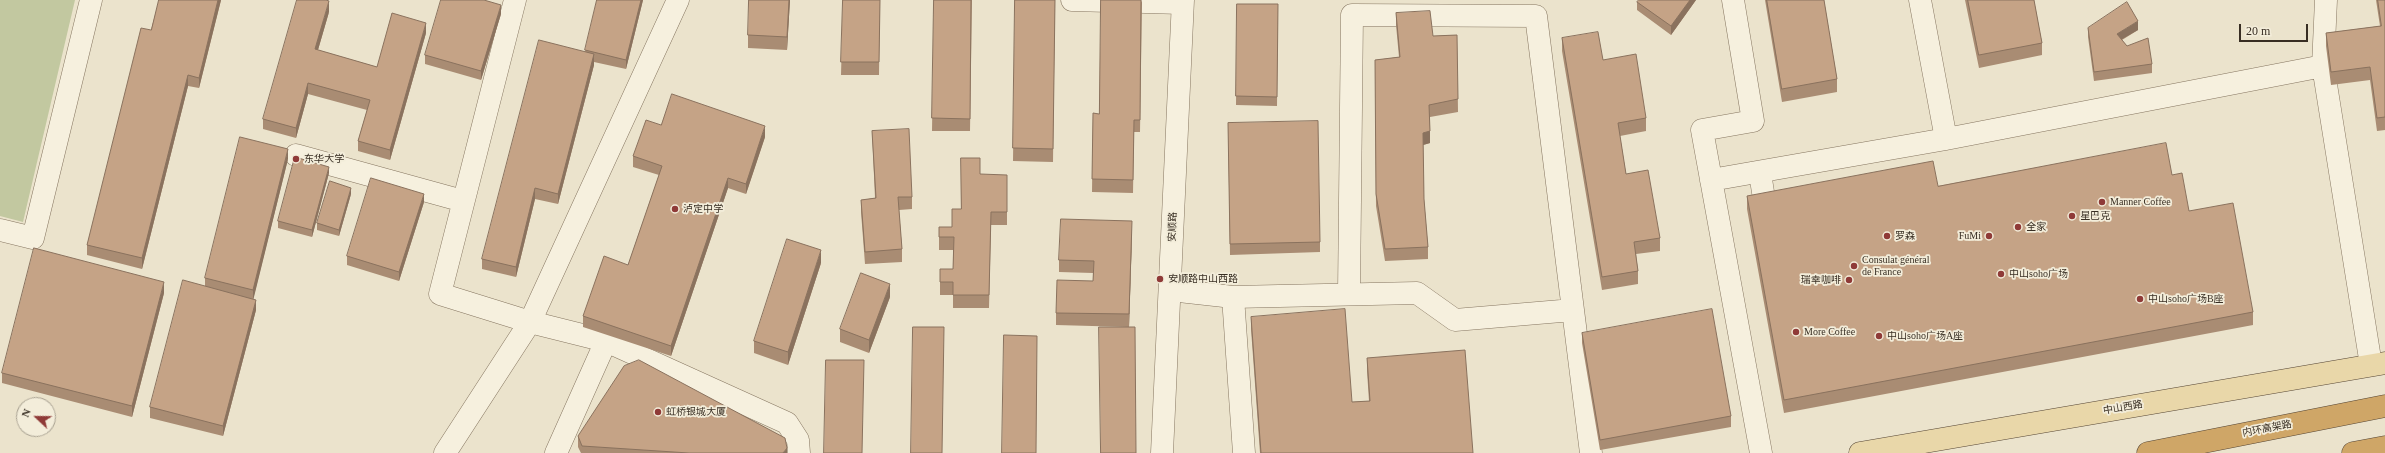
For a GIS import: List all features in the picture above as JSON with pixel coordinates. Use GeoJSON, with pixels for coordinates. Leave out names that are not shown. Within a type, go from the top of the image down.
{"type":"FeatureCollection","features":[{"type":"Feature","properties":{"kind":"highway","name":"内环高架路"},"geometry":{"type":"LineString","coordinates":[[2148,453],[2385,406]]}},
{"type":"Feature","properties":{"kind":"highway"},"geometry":{"type":"LineString","coordinates":[[2353,453],[2385,447]]}},
{"type":"Feature","properties":{"kind":"main road","name":"中山西路"},"geometry":{"type":"LineString","coordinates":[[1860,453],[2378,364]]}},
{"type":"Feature","properties":{"kind":"street"},"geometry":{"type":"LineString","coordinates":[[0,230],[33,238],[91,0]]}},
{"type":"Feature","properties":{"kind":"street"},"geometry":{"type":"LineString","coordinates":[[515,0],[440,294],[530,322],[606,341],[787,423],[798,440],[799,453]]}},
{"type":"Feature","properties":{"kind":"street"},"geometry":{"type":"LineString","coordinates":[[445,453],[530,322],[678,0]]}},
{"type":"Feature","properties":{"kind":"street"},"geometry":{"type":"LineString","coordinates":[[1072,0],[1182,1]]}},
{"type":"Feature","properties":{"kind":"street"},"geometry":{"type":"LineString","coordinates":[[1733,0],[1753,121],[1702,130],[1761,453]]}},
{"type":"Feature","properties":{"kind":"street"},"geometry":{"type":"LineString","coordinates":[[1920,0],[1946,139]]}},
{"type":"Feature","properties":{"kind":"street"},"geometry":{"type":"LineString","coordinates":[[2326,0],[2323,66],[2378,364]]}},
{"type":"Feature","properties":{"kind":"street","name":"安顺路"},"geometry":{"type":"LineString","coordinates":[[1162,453],[1182,1]]}},
{"type":"Feature","properties":{"kind":"street"},"geometry":{"type":"LineString","coordinates":[[1349,293],[1352,14],[1536,16],[1591,453]]}},
{"type":"Feature","properties":{"kind":"street"},"geometry":{"type":"LineString","coordinates":[[1711,180],[1760,173],[1946,139],[2323,66]]}},
{"type":"Feature","properties":{"kind":"street"},"geometry":{"type":"LineString","coordinates":[[296,155],[463,201]]}},
{"type":"Feature","properties":{"kind":"street"},"geometry":{"type":"LineString","coordinates":[[1760,173],[1765,205]]}},
{"type":"Feature","properties":{"kind":"street"},"geometry":{"type":"LineString","coordinates":[[1170,290],[1233,297],[1349,293],[1417,293],[1455,320],[1573,310]]}},
{"type":"Feature","properties":{"kind":"street"},"geometry":{"type":"LineString","coordinates":[[1233,297],[1244,453]]}},
{"type":"Feature","properties":{"kind":"street"},"geometry":{"type":"LineString","coordinates":[[556,453],[606,341]]}},
{"type":"Feature","properties":{"kind":"green space"},"geometry":{"type":"Polygon","coordinates":[[[0,0],[75,0],[23,222],[0,216],[0,0]]]}},
{"type":"Feature","properties":{"kind":"building"},"geometry":{"type":"Polygon","coordinates":[[[159,0],[218,0],[199,78],[188,75],[142,258],[87,245],[141,28],[151,30],[159,0]]]}},
{"type":"Feature","properties":{"kind":"building"},"geometry":{"type":"Polygon","coordinates":[[[297,0],[329,1],[315,49],[377,67],[392,13],[426,23],[390,150],[358,141],[370,100],[308,83],[296,128],[263,119],[297,0]]]}},
{"type":"Feature","properties":{"kind":"building"},"geometry":{"type":"Polygon","coordinates":[[[441,0],[484,0],[501,5],[481,71],[425,55],[441,0]]]}},
{"type":"Feature","properties":{"kind":"building"},"geometry":{"type":"Polygon","coordinates":[[[597,0],[641,0],[626,60],[585,50],[597,0]]]}},
{"type":"Feature","properties":{"kind":"building"},"geometry":{"type":"Polygon","coordinates":[[[749,0],[789,0],[787,37],[748,35],[749,0]]]}},
{"type":"Feature","properties":{"kind":"building"},"geometry":{"type":"Polygon","coordinates":[[[843,0],[880,0],[879,62],[841,62],[843,0]]]}},
{"type":"Feature","properties":{"kind":"building"},"geometry":{"type":"Polygon","coordinates":[[[934,0],[971,0],[970,119],[932,118],[934,0]]]}},
{"type":"Feature","properties":{"kind":"building"},"geometry":{"type":"Polygon","coordinates":[[[1015,0],[1055,0],[1053,149],[1013,148],[1015,0]]]}},
{"type":"Feature","properties":{"kind":"building"},"geometry":{"type":"Polygon","coordinates":[[[1101,0],[1141,0],[1140,120],[1134,120],[1133,180],[1092,179],[1093,113],[1099,114],[1101,0]]]}},
{"type":"Feature","properties":{"kind":"building"},"geometry":{"type":"Polygon","coordinates":[[[1639,0],[1690,0],[1671,26],[1637,2],[1639,0]]]}},
{"type":"Feature","properties":{"kind":"building"},"geometry":{"type":"Polygon","coordinates":[[[1767,0],[1824,0],[1837,79],[1782,89],[1767,0]]]}},
{"type":"Feature","properties":{"kind":"building"},"geometry":{"type":"Polygon","coordinates":[[[1968,0],[2034,0],[2042,43],[1979,55],[1968,0]]]}},
{"type":"Feature","properties":{"kind":"building"},"geometry":{"type":"Polygon","coordinates":[[[2378,0],[2385,0],[2385,117],[2377,118],[2370,67],[2331,72],[2326,33],[2381,26],[2378,0]]]}},
{"type":"Feature","properties":{"kind":"building"},"geometry":{"type":"Polygon","coordinates":[[[2127,2],[2138,21],[2117,34],[2127,46],[2148,38],[2152,64],[2094,72],[2088,28],[2127,2]]]}},
{"type":"Feature","properties":{"kind":"building"},"geometry":{"type":"Polygon","coordinates":[[[1237,4],[1278,4],[1277,97],[1236,96],[1237,4]]]}},
{"type":"Feature","properties":{"kind":"building"},"geometry":{"type":"Polygon","coordinates":[[[1430,11],[1433,36],[1457,35],[1458,99],[1429,105],[1430,131],[1423,133],[1424,199],[1428,247],[1385,249],[1376,194],[1375,60],[1400,57],[1396,13],[1430,11]]]}},
{"type":"Feature","properties":{"kind":"building"},"geometry":{"type":"Polygon","coordinates":[[[1598,32],[1603,60],[1636,54],[1646,118],[1618,123],[1626,174],[1648,170],[1660,238],[1634,242],[1638,271],[1602,277],[1562,38],[1598,32]]]}},
{"type":"Feature","properties":{"kind":"building"},"geometry":{"type":"Polygon","coordinates":[[[539,40],[594,54],[558,194],[535,188],[516,267],[482,259],[539,40]]]}},
{"type":"Feature","properties":{"kind":"building"},"geometry":{"type":"Polygon","coordinates":[[[672,94],[765,126],[746,184],[728,178],[671,346],[583,316],[604,256],[628,265],[662,166],[633,156],[646,120],[661,125],[672,94]]]}},
{"type":"Feature","properties":{"kind":"building"},"geometry":{"type":"Polygon","coordinates":[[[1318,121],[1320,242],[1230,244],[1228,123],[1318,121]]]}},
{"type":"Feature","properties":{"kind":"building"},"geometry":{"type":"Polygon","coordinates":[[[909,129],[912,197],[898,197],[902,249],[865,252],[861,200],[876,198],[872,131],[909,129]]]}},
{"type":"Feature","properties":{"kind":"building"},"geometry":{"type":"Polygon","coordinates":[[[240,137],[288,149],[253,290],[205,278],[240,137]]]}},
{"type":"Feature","properties":{"kind":"building","name":"中山soho广场"},"geometry":{"type":"Polygon","coordinates":[[[2166,143],[2172,175],[2182,173],[2189,211],[2233,203],[2253,312],[1784,400],[1747,196],[1933,161],[1938,186],[2166,143]]]}},
{"type":"Feature","properties":{"kind":"building"},"geometry":{"type":"Polygon","coordinates":[[[295,157],[329,167],[312,230],[278,221],[295,157]]]}},
{"type":"Feature","properties":{"kind":"building"},"geometry":{"type":"Polygon","coordinates":[[[961,158],[980,158],[980,174],[1007,175],[1007,212],[991,212],[989,295],[953,295],[953,282],[940,282],[940,269],[953,269],[954,237],[939,237],[939,227],[952,227],[952,209],[961,209],[961,158]]]}},
{"type":"Feature","properties":{"kind":"building"},"geometry":{"type":"Polygon","coordinates":[[[371,178],[424,194],[399,272],[347,256],[371,178]]]}},
{"type":"Feature","properties":{"kind":"building"},"geometry":{"type":"Polygon","coordinates":[[[330,181],[351,188],[339,230],[317,223],[330,181]]]}},
{"type":"Feature","properties":{"kind":"building"},"geometry":{"type":"Polygon","coordinates":[[[1061,219],[1132,221],[1129,314],[1056,313],[1057,280],[1093,281],[1094,261],[1059,260],[1061,219]]]}},
{"type":"Feature","properties":{"kind":"building"},"geometry":{"type":"Polygon","coordinates":[[[787,239],[821,250],[788,352],[754,341],[787,239]]]}},
{"type":"Feature","properties":{"kind":"building"},"geometry":{"type":"Polygon","coordinates":[[[34,248],[164,282],[132,406],[2,373],[34,248]]]}},
{"type":"Feature","properties":{"kind":"building"},"geometry":{"type":"Polygon","coordinates":[[[861,273],[890,284],[869,340],[840,329],[861,273]]]}},
{"type":"Feature","properties":{"kind":"building"},"geometry":{"type":"Polygon","coordinates":[[[183,280],[256,300],[223,426],[150,407],[183,280]]]}},
{"type":"Feature","properties":{"kind":"building"},"geometry":{"type":"Polygon","coordinates":[[[1345,309],[1352,402],[1370,401],[1367,358],[1465,350],[1473,453],[1261,453],[1251,317],[1345,309]]]}},
{"type":"Feature","properties":{"kind":"building"},"geometry":{"type":"Polygon","coordinates":[[[1712,309],[1731,416],[1600,440],[1582,333],[1712,309]]]}},
{"type":"Feature","properties":{"kind":"building"},"geometry":{"type":"Polygon","coordinates":[[[913,327],[944,327],[942,453],[911,453],[913,327]]]}},
{"type":"Feature","properties":{"kind":"building"},"geometry":{"type":"Polygon","coordinates":[[[1099,327],[1135,327],[1136,453],[1101,453],[1099,327]]]}},
{"type":"Feature","properties":{"kind":"building"},"geometry":{"type":"Polygon","coordinates":[[[1004,335],[1037,336],[1036,453],[1002,453],[1004,335]]]}},
{"type":"Feature","properties":{"kind":"building","name":"虹桥银城大厦"},"geometry":{"type":"Polygon","coordinates":[[[639,360],[785,438],[787,448],[783,453],[689,453],[582,446],[578,436],[624,366],[639,360]]]}},
{"type":"Feature","properties":{"kind":"building"},"geometry":{"type":"Polygon","coordinates":[[[826,360],[864,360],[862,453],[824,453],[826,360]]]}},
{"type":"Feature","properties":{"kind":"place","name":"东华大学"},"geometry":{"type":"Point","coordinates":[296,159]}},
{"type":"Feature","properties":{"kind":"place","name":"Manner Coffee"},"geometry":{"type":"Point","coordinates":[2102,202]}},
{"type":"Feature","properties":{"kind":"place","name":"泸定中学"},"geometry":{"type":"Point","coordinates":[675,209]}},
{"type":"Feature","properties":{"kind":"place","name":"星巴克"},"geometry":{"type":"Point","coordinates":[2072,216]}},
{"type":"Feature","properties":{"kind":"place","name":"全家"},"geometry":{"type":"Point","coordinates":[2018,227]}},
{"type":"Feature","properties":{"kind":"place","name":"罗森"},"geometry":{"type":"Point","coordinates":[1887,236]}},
{"type":"Feature","properties":{"kind":"place","name":"FuMi"},"geometry":{"type":"Point","coordinates":[1989,236]}},
{"type":"Feature","properties":{"kind":"place","name":"Consulat général de France"},"geometry":{"type":"Point","coordinates":[1854,266]}},
{"type":"Feature","properties":{"kind":"place","name":"中山soho广场"},"geometry":{"type":"Point","coordinates":[2001,274]}},
{"type":"Feature","properties":{"kind":"place","name":"安顺路中山西路"},"geometry":{"type":"Point","coordinates":[1160,279]}},
{"type":"Feature","properties":{"kind":"place","name":"瑞幸咖啡"},"geometry":{"type":"Point","coordinates":[1849,280]}},
{"type":"Feature","properties":{"kind":"place","name":"中山soho广场B座"},"geometry":{"type":"Point","coordinates":[2140,299]}},
{"type":"Feature","properties":{"kind":"place","name":"More Coffee"},"geometry":{"type":"Point","coordinates":[1796,332]}},
{"type":"Feature","properties":{"kind":"place","name":"中山soho广场A座"},"geometry":{"type":"Point","coordinates":[1879,336]}},
{"type":"Feature","properties":{"kind":"place","name":"虹桥银城大厦"},"geometry":{"type":"Point","coordinates":[658,412]}}]}
